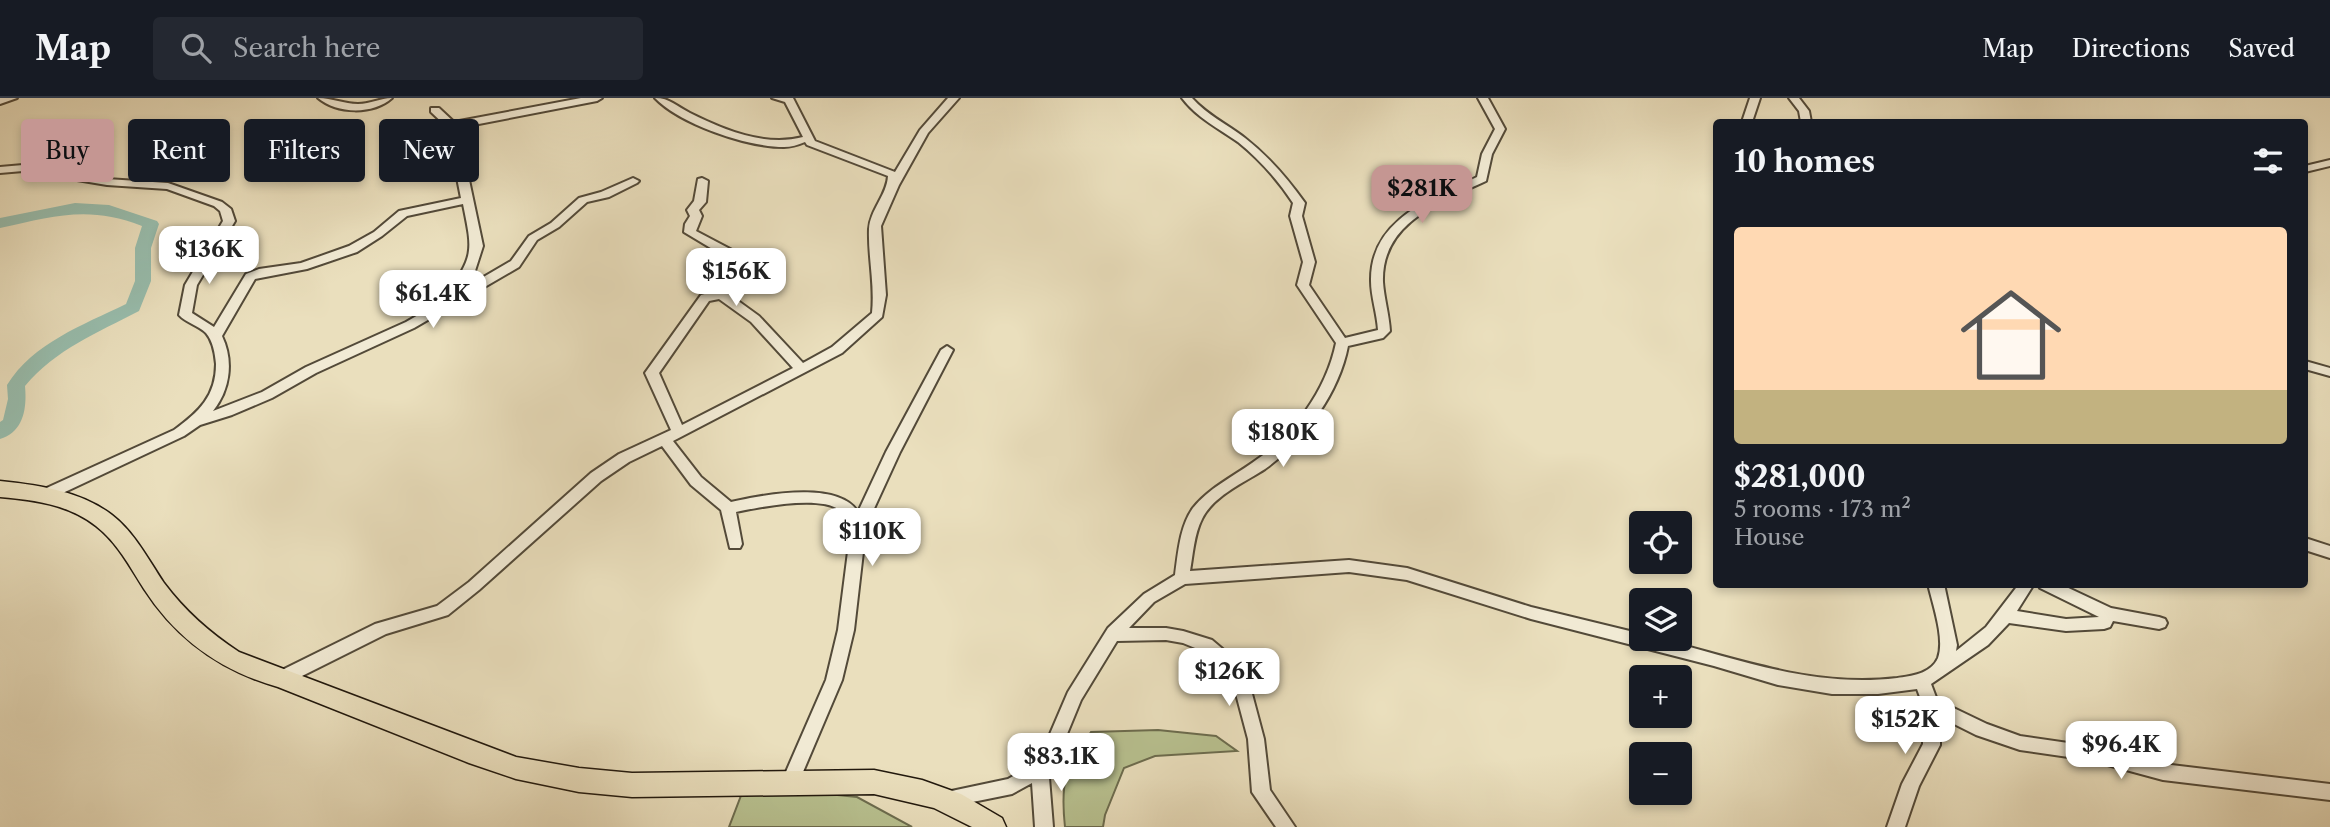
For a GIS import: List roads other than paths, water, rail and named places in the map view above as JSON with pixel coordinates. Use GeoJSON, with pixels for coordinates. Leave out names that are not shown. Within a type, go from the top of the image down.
{"type":"FeatureCollection","features":[{"type":"Feature","properties":{"kind":"highway"},"geometry":{"type":"LineString","coordinates":[[0,489],[45,495],[80,506],[115,530],[169,606],[201,641],[253,670],[282,678],[516,768],[579,780],[632,785],[874,782],[911,788],[948,799],[993,827]]}},
{"type":"Feature","properties":{"kind":"street"},"geometry":{"type":"LineString","coordinates":[[0,101],[12,98]]}},
{"type":"Feature","properties":{"kind":"street"},"geometry":{"type":"LineString","coordinates":[[323,98],[335,105],[376,107],[387,98]]}},
{"type":"Feature","properties":{"kind":"street"},"geometry":{"type":"LineString","coordinates":[[479,120],[597,98]]}},
{"type":"Feature","properties":{"kind":"street"},"geometry":{"type":"LineString","coordinates":[[660,98],[675,111],[736,135],[786,144],[807,139]]}},
{"type":"Feature","properties":{"kind":"street"},"geometry":{"type":"LineString","coordinates":[[777,98],[789,100],[811,144],[884,170],[893,175],[892,185]]}},
{"type":"Feature","properties":{"kind":"street"},"geometry":{"type":"LineString","coordinates":[[282,678],[381,629],[442,611],[474,586],[596,477],[624,458],[837,350],[878,314],[880,295],[875,226],[892,185],[924,132],[954,98]]}},
{"type":"Feature","properties":{"kind":"street"},"geometry":{"type":"LineString","coordinates":[[1187,98],[1209,120],[1237,136],[1289,185],[1299,203],[1296,216],[1308,262],[1303,285],[1342,343]]}},
{"type":"Feature","properties":{"kind":"street"},"geometry":{"type":"LineString","coordinates":[[1342,343],[1379,335],[1384,331],[1383,309],[1376,280],[1380,257],[1393,228],[1415,209],[1482,179],[1487,154],[1500,129],[1483,98]]}},
{"type":"Feature","properties":{"kind":"street"},"geometry":{"type":"LineString","coordinates":[[1748,119],[1755,98]]}},
{"type":"Feature","properties":{"kind":"street"},"geometry":{"type":"LineString","coordinates":[[1794,98],[1804,111],[1805,119]]}},
{"type":"Feature","properties":{"kind":"street"},"geometry":{"type":"LineString","coordinates":[[435,110],[445,119]]}},
{"type":"Feature","properties":{"kind":"street"},"geometry":{"type":"LineString","coordinates":[[2308,168],[2330,163]]}},
{"type":"Feature","properties":{"kind":"street"},"geometry":{"type":"LineString","coordinates":[[0,170],[23,168],[107,182],[168,186],[218,204],[225,209],[229,221],[191,285],[185,315],[212,332],[221,349],[224,380],[212,405],[199,420],[179,433],[130,458],[45,495]]}},
{"type":"Feature","properties":{"kind":"street"},"geometry":{"type":"LineString","coordinates":[[199,420],[227,412],[267,395],[311,370],[410,325],[514,264],[533,238],[555,225],[583,200],[605,195],[633,181]]}},
{"type":"Feature","properties":{"kind":"street"},"geometry":{"type":"LineString","coordinates":[[679,432],[652,373],[705,298],[730,293],[740,280],[740,268],[728,253],[690,232],[696,216],[693,210],[700,202],[702,181]]}},
{"type":"Feature","properties":{"kind":"street"},"geometry":{"type":"LineString","coordinates":[[448,301],[468,274],[477,246],[463,182]]}},
{"type":"Feature","properties":{"kind":"street"},"geometry":{"type":"LineString","coordinates":[[215,337],[250,277],[303,265],[353,249],[403,214],[467,200]]}},
{"type":"Feature","properties":{"kind":"street"},"geometry":{"type":"LineString","coordinates":[[720,294],[755,320],[801,369]]}},
{"type":"Feature","properties":{"kind":"street"},"geometry":{"type":"LineString","coordinates":[[1182,579],[1197,513],[1233,481],[1281,449],[1319,400],[1342,343]]}},
{"type":"Feature","properties":{"kind":"street"},"geometry":{"type":"LineString","coordinates":[[792,781],[834,680],[846,629],[859,528],[893,452],[947,350]]}},
{"type":"Feature","properties":{"kind":"street"},"geometry":{"type":"LineString","coordinates":[[2308,366],[2330,372]]}},
{"type":"Feature","properties":{"kind":"street"},"geometry":{"type":"LineString","coordinates":[[664,439],[696,481],[728,508],[735,544]]}},
{"type":"Feature","properties":{"kind":"street"},"geometry":{"type":"LineString","coordinates":[[728,508],[758,500],[827,501],[844,504],[859,528]]}},
{"type":"Feature","properties":{"kind":"street"},"geometry":{"type":"LineString","coordinates":[[2308,545],[2330,552]]}},
{"type":"Feature","properties":{"kind":"street"},"geometry":{"type":"LineString","coordinates":[[948,799],[1012,786],[1028,776],[1054,746],[1074,697],[1113,635],[1149,598],[1182,579],[1349,566],[1407,574],[1531,612],[1778,678],[1832,687],[1878,687],[1922,682],[1944,665],[1973,650],[2007,616],[2024,588]]}},
{"type":"Feature","properties":{"kind":"street"},"geometry":{"type":"LineString","coordinates":[[1937,588],[1949,645],[1944,665]]}},
{"type":"Feature","properties":{"kind":"street"},"geometry":{"type":"LineString","coordinates":[[2053,588],[2108,614],[2159,623]]}},
{"type":"Feature","properties":{"kind":"street"},"geometry":{"type":"LineString","coordinates":[[2007,616],[2066,625],[2104,624],[2108,614]]}},
{"type":"Feature","properties":{"kind":"street"},"geometry":{"type":"LineString","coordinates":[[1113,635],[1166,634],[1183,637],[1206,645],[1232,667],[1243,690],[1256,739],[1261,792],[1286,827]]}},
{"type":"Feature","properties":{"kind":"street"},"geometry":{"type":"LineString","coordinates":[[1896,827],[1911,784],[1932,745],[1931,705],[1922,682]]}},
{"type":"Feature","properties":{"kind":"street"},"geometry":{"type":"LineString","coordinates":[[1931,705],[1982,730],[2020,743],[2089,753],[2163,772],[2330,792]]}},
{"type":"Feature","properties":{"kind":"street"},"geometry":{"type":"LineString","coordinates":[[1039,763],[1044,827]]}},
{"type":"Feature","properties":{"kind":"waterway"},"geometry":{"type":"LineString","coordinates":[[0,223],[59,210],[92,208],[128,215],[151,224],[143,248],[143,281],[133,307],[70,339],[36,361],[16,385],[17,399],[12,423],[0,432]]}}]}
